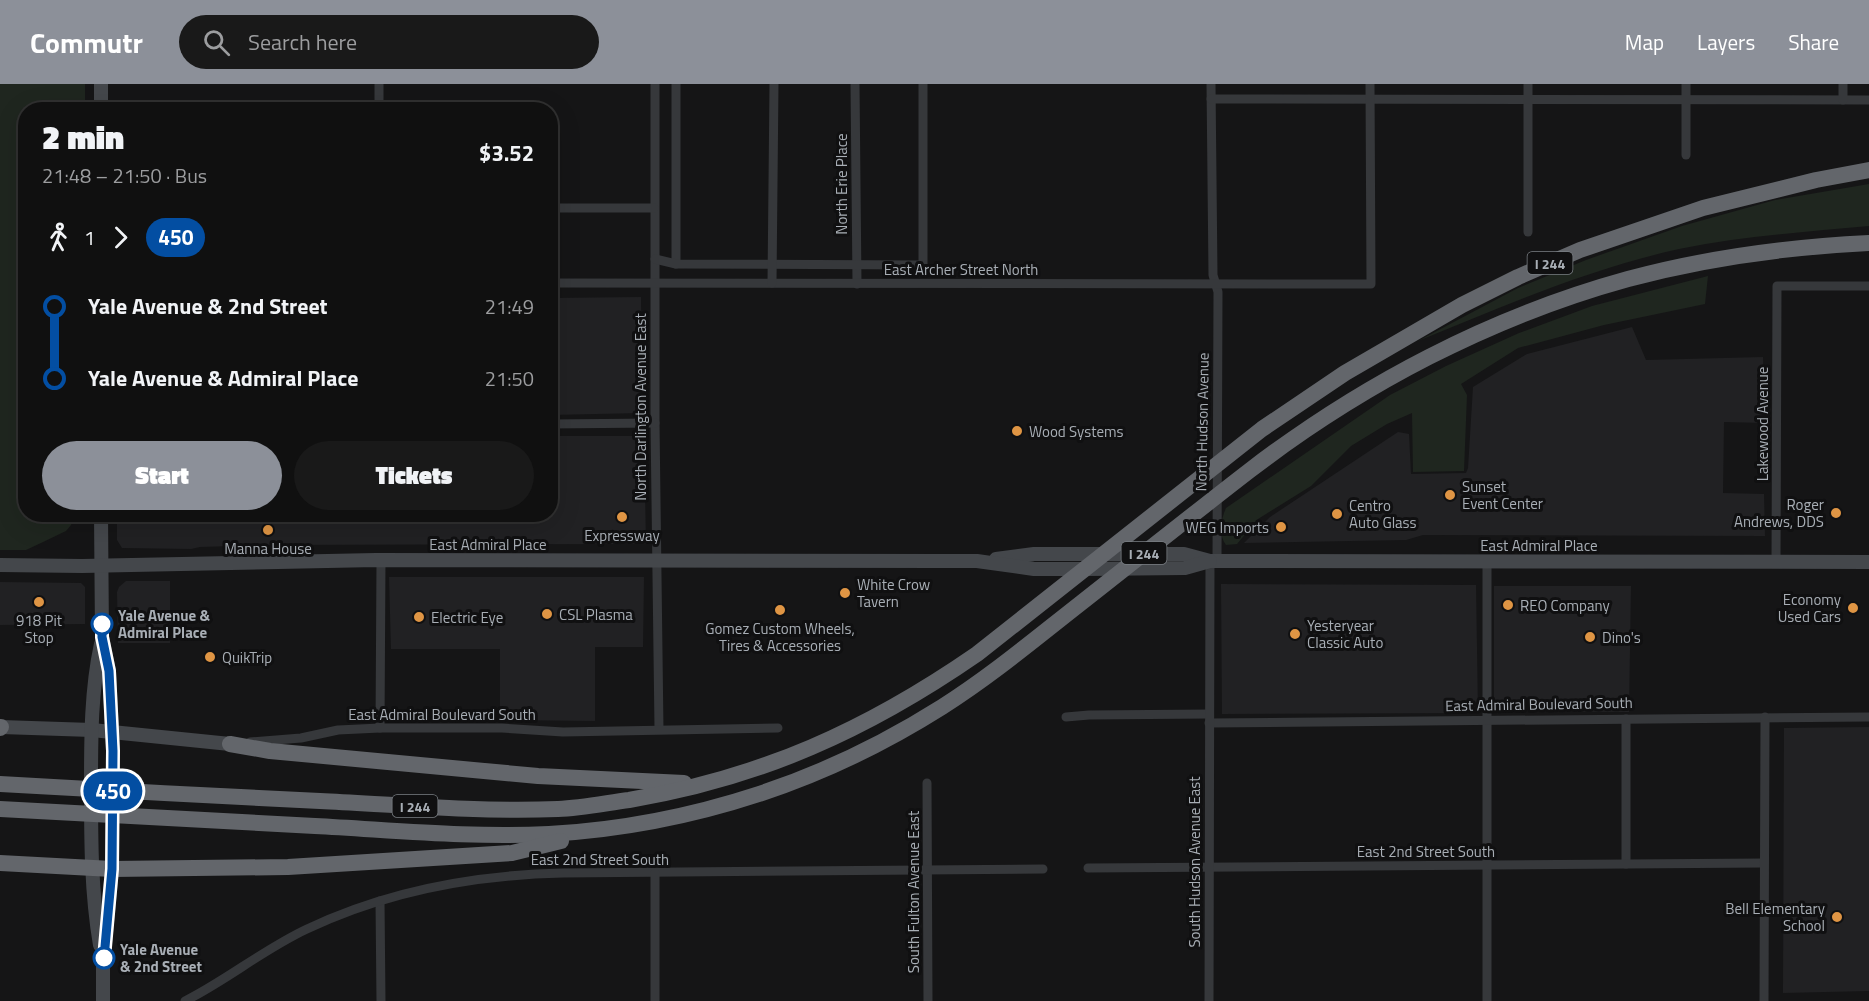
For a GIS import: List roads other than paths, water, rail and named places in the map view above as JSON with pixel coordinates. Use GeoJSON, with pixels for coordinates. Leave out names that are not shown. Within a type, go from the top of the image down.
{"type":"FeatureCollection","features":[{"type":"Feature","properties":{"kind":"highway","name":"I 244"},"geometry":{"type":"LineString","coordinates":[[0,784],[508,810],[560,809],[654,796],[706,784],[776,763],[869,721],[937,682],[977,654],[1262,429],[1345,373],[1402,339],[1518,277],[1580,250],[1703,208],[1816,180],[1869,170]]}},
{"type":"Feature","properties":{"kind":"highway","name":"I 244"},"geometry":{"type":"LineString","coordinates":[[0,809],[502,835],[588,831],[680,816],[758,795],[826,769],[885,741],[938,710],[999,668],[1251,470],[1323,419],[1437,352],[1500,323],[1573,296],[1630,279],[1750,254],[1869,243]]}},
{"type":"Feature","properties":{"kind":"highway"},"geometry":{"type":"LineString","coordinates":[[230,744],[270,751],[538,776],[706,784]]}},
{"type":"Feature","properties":{"kind":"highway"},"geometry":{"type":"LineString","coordinates":[[0,863],[112,869],[288,867],[512,853],[632,824]]}},
{"type":"Feature","properties":{"kind":"main road"},"geometry":{"type":"LineString","coordinates":[[101,84],[101,102]]}},
{"type":"Feature","properties":{"kind":"main road"},"geometry":{"type":"LineString","coordinates":[[101,522],[102,637],[109,671],[113,752],[113,848],[103,964],[103,1001]]}},
{"type":"Feature","properties":{"kind":"main road","name":"East Admiral Place"},"geometry":{"type":"LineString","coordinates":[[0,565],[381,560],[976,561],[1034,569],[1088,569],[1185,568],[1213,561],[1869,562]]}},
{"type":"Feature","properties":{"kind":"main road"},"geometry":{"type":"LineString","coordinates":[[102,637],[95,670],[91,750],[91,868],[95,916],[103,964]]}},
{"type":"Feature","properties":{"kind":"main road","name":"East Admiral Boulevard South"},"geometry":{"type":"LineString","coordinates":[[0,728],[92,730],[230,744]]}},
{"type":"Feature","properties":{"kind":"street"},"geometry":{"type":"LineString","coordinates":[[379,84],[379,102]]}},
{"type":"Feature","properties":{"kind":"street","name":"North Darlington Avenue East"},"geometry":{"type":"LineString","coordinates":[[655,84],[654,423],[659,729]]}},
{"type":"Feature","properties":{"kind":"street"},"geometry":{"type":"LineString","coordinates":[[676,84],[676,264]]}},
{"type":"Feature","properties":{"kind":"street"},"geometry":{"type":"LineString","coordinates":[[772,284],[774,84]]}},
{"type":"Feature","properties":{"kind":"street","name":"North Erie Place"},"geometry":{"type":"LineString","coordinates":[[855,84],[857,284]]}},
{"type":"Feature","properties":{"kind":"street","name":"East Archer Street North"},"geometry":{"type":"LineString","coordinates":[[655,259],[676,264],[923,265],[923,84]]}},
{"type":"Feature","properties":{"kind":"street","name":"North Hudson Avenue"},"geometry":{"type":"LineString","coordinates":[[1209,718],[1218,302],[1218,292],[1213,275],[1211,84]]}},
{"type":"Feature","properties":{"kind":"street"},"geometry":{"type":"LineString","coordinates":[[1370,84],[1370,99]]}},
{"type":"Feature","properties":{"kind":"street"},"geometry":{"type":"LineString","coordinates":[[1528,84],[1528,232]]}},
{"type":"Feature","properties":{"kind":"street"},"geometry":{"type":"LineString","coordinates":[[1686,84],[1686,155]]}},
{"type":"Feature","properties":{"kind":"street"},"geometry":{"type":"LineString","coordinates":[[1843,84],[1843,100]]}},
{"type":"Feature","properties":{"kind":"street"},"geometry":{"type":"LineString","coordinates":[[1212,99],[1869,100]]}},
{"type":"Feature","properties":{"kind":"street","name":"East Archer Street North"},"geometry":{"type":"LineString","coordinates":[[558,283],[1371,284],[1370,99]]}},
{"type":"Feature","properties":{"kind":"street"},"geometry":{"type":"LineString","coordinates":[[558,208],[654,208]]}},
{"type":"Feature","properties":{"kind":"street","name":"Lakewood Avenue"},"geometry":{"type":"LineString","coordinates":[[1776,562],[1777,286],[1869,285]]}},
{"type":"Feature","properties":{"kind":"street"},"geometry":{"type":"LineString","coordinates":[[558,424],[654,423]]}},
{"type":"Feature","properties":{"kind":"street"},"geometry":{"type":"LineString","coordinates":[[380,728],[381,560]]}},
{"type":"Feature","properties":{"kind":"street"},"geometry":{"type":"LineString","coordinates":[[1487,561],[1487,1001]]}},
{"type":"Feature","properties":{"kind":"street","name":"East Admiral Boulevard South"},"geometry":{"type":"LineString","coordinates":[[1066,717],[1089,715],[1487,721],[1869,717]]}},
{"type":"Feature","properties":{"kind":"street"},"geometry":{"type":"LineString","coordinates":[[1764,1001],[1765,717]]}},
{"type":"Feature","properties":{"kind":"street","name":"South Hudson Avenue East"},"geometry":{"type":"LineString","coordinates":[[1209,718],[1209,1001]]}},
{"type":"Feature","properties":{"kind":"street"},"geometry":{"type":"LineString","coordinates":[[1626,719],[1626,864]]}},
{"type":"Feature","properties":{"kind":"street","name":"East Admiral Boulevard South"},"geometry":{"type":"LineString","coordinates":[[230,744],[301,738],[338,730],[380,728],[502,728],[562,732],[778,728]]}},
{"type":"Feature","properties":{"kind":"street","name":"South Fulton Avenue East"},"geometry":{"type":"LineString","coordinates":[[927,783],[928,1001]]}},
{"type":"Feature","properties":{"kind":"street","name":"East 2nd Street South"},"geometry":{"type":"LineString","coordinates":[[1088,868],[1764,863]]}},
{"type":"Feature","properties":{"kind":"street","name":"East 2nd Street South"},"geometry":{"type":"LineString","coordinates":[[185,1001],[256,956],[307,929],[380,901],[425,888],[515,874],[1043,869]]}},
{"type":"Feature","properties":{"kind":"street"},"geometry":{"type":"LineString","coordinates":[[655,873],[655,1001]]}},
{"type":"Feature","properties":{"kind":"street"},"geometry":{"type":"LineString","coordinates":[[380,901],[381,1001]]}},
{"type":"Feature","properties":{"kind":"place","name":"Wood Systems"},"geometry":{"type":"Point","coordinates":[1017,431]}},
{"type":"Feature","properties":{"kind":"place","name":"Sunset Event Center"},"geometry":{"type":"Point","coordinates":[1450,495]}},
{"type":"Feature","properties":{"kind":"place","name":"Roger Andrews, DDS"},"geometry":{"type":"Point","coordinates":[1836,513]}},
{"type":"Feature","properties":{"kind":"place","name":"Centro Auto Glass"},"geometry":{"type":"Point","coordinates":[1337,514]}},
{"type":"Feature","properties":{"kind":"place","name":"Expressway"},"geometry":{"type":"Point","coordinates":[622,517]}},
{"type":"Feature","properties":{"kind":"place","name":"WEG Imports"},"geometry":{"type":"Point","coordinates":[1281,527]}},
{"type":"Feature","properties":{"kind":"place","name":"Manna House"},"geometry":{"type":"Point","coordinates":[268,530]}},
{"type":"Feature","properties":{"kind":"place","name":"White Crow Tavern"},"geometry":{"type":"Point","coordinates":[845,593]}},
{"type":"Feature","properties":{"kind":"place","name":"918 Pit Stop"},"geometry":{"type":"Point","coordinates":[39,602]}},
{"type":"Feature","properties":{"kind":"place","name":"REO Company"},"geometry":{"type":"Point","coordinates":[1508,605]}},
{"type":"Feature","properties":{"kind":"place","name":"Economy Used Cars"},"geometry":{"type":"Point","coordinates":[1853,608]}},
{"type":"Feature","properties":{"kind":"place","name":"Gomez Custom Wheels, Tires & Accessories"},"geometry":{"type":"Point","coordinates":[780,610]}},
{"type":"Feature","properties":{"kind":"place","name":"CSL Plasma"},"geometry":{"type":"Point","coordinates":[547,614]}},
{"type":"Feature","properties":{"kind":"place","name":"Electric Eye"},"geometry":{"type":"Point","coordinates":[419,617]}},
{"type":"Feature","properties":{"kind":"place","name":"Yale Avenue & Admiral Place"},"geometry":{"type":"Point","coordinates":[102,624]}},
{"type":"Feature","properties":{"kind":"place","name":"Yesteryear Classic Auto"},"geometry":{"type":"Point","coordinates":[1295,634]}},
{"type":"Feature","properties":{"kind":"place","name":"Dino's"},"geometry":{"type":"Point","coordinates":[1590,637]}},
{"type":"Feature","properties":{"kind":"place","name":"QuikTrip"},"geometry":{"type":"Point","coordinates":[210,657]}},
{"type":"Feature","properties":{"kind":"place","name":"Bell Elementary School"},"geometry":{"type":"Point","coordinates":[1837,917]}},
{"type":"Feature","properties":{"kind":"place","name":"Yale Avenue & 2nd Street"},"geometry":{"type":"Point","coordinates":[104,958]}}]}
